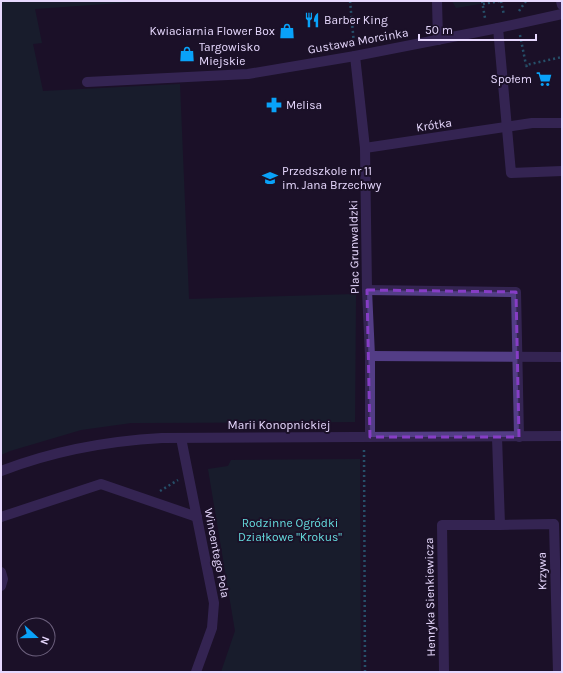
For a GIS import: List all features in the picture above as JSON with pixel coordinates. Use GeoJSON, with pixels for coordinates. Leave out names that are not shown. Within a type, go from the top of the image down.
{"type":"FeatureCollection","features":[{"type":"Feature","properties":{"kind":"street"},"geometry":{"type":"LineString","coordinates":[[437,1],[438,40]]}},
{"type":"Feature","properties":{"kind":"street"},"geometry":{"type":"LineString","coordinates":[[561,1],[562,5]]}},
{"type":"Feature","properties":{"kind":"street","name":"Gustawa Morcinka"},"geometry":{"type":"LineString","coordinates":[[87,82],[248,74],[355,56],[562,14]]}},
{"type":"Feature","properties":{"kind":"street"},"geometry":{"type":"LineString","coordinates":[[498,28],[511,173],[562,171]]}},
{"type":"Feature","properties":{"kind":"street","name":"Plac Grunwaldzki"},"geometry":{"type":"LineString","coordinates":[[355,56],[365,148],[367,290],[370,356],[370,438]]}},
{"type":"Feature","properties":{"kind":"street","name":"Krótka"},"geometry":{"type":"LineString","coordinates":[[365,148],[532,123],[562,123]]}},
{"type":"Feature","properties":{"kind":"street"},"geometry":{"type":"LineString","coordinates":[[367,290],[516,292],[519,437]]}},
{"type":"Feature","properties":{"kind":"street"},"geometry":{"type":"LineString","coordinates":[[370,356],[518,358],[562,357]]}},
{"type":"Feature","properties":{"kind":"street","name":"Marii Konopnickiej"},"geometry":{"type":"LineString","coordinates":[[1,471],[16,465],[68,450],[105,443],[133,440],[181,438],[562,436]]}},
{"type":"Feature","properties":{"kind":"street"},"geometry":{"type":"LineString","coordinates":[[497,437],[500,525]]}},
{"type":"Feature","properties":{"kind":"street","name":"Wincentego Pola"},"geometry":{"type":"LineString","coordinates":[[181,438],[214,602],[212,628],[196,672]]}},
{"type":"Feature","properties":{"kind":"street"},"geometry":{"type":"LineString","coordinates":[[1,517],[101,484],[197,517]]}},
{"type":"Feature","properties":{"kind":"street","name":"Krzywa"},"geometry":{"type":"LineString","coordinates":[[500,525],[554,524],[558,672]]}},
{"type":"Feature","properties":{"kind":"street","name":"Henryka Sienkiewicza"},"geometry":{"type":"LineString","coordinates":[[444,672],[442,525],[500,525]]}},
{"type":"Feature","properties":{"kind":"street"},"geometry":{"type":"LineString","coordinates":[[1,572],[4,579],[1,586]]}},
{"type":"Feature","properties":{"kind":"path"},"geometry":{"type":"LineString","coordinates":[[350,1],[355,56]]}},
{"type":"Feature","properties":{"kind":"path"},"geometry":{"type":"LineString","coordinates":[[486,22],[482,3],[500,1],[504,18]]}},
{"type":"Feature","properties":{"kind":"path"},"geometry":{"type":"LineString","coordinates":[[516,15],[526,1]]}},
{"type":"Feature","properties":{"kind":"path"},"geometry":{"type":"LineString","coordinates":[[525,57],[527,66],[562,57]]}},
{"type":"Feature","properties":{"kind":"path"},"geometry":{"type":"LineString","coordinates":[[364,449],[365,672]]}},
{"type":"Feature","properties":{"kind":"path"},"geometry":{"type":"LineString","coordinates":[[146,500],[180,478]]}},
{"type":"Feature","properties":{"kind":"highlighted area"},"geometry":{"type":"Polygon","coordinates":[[[367,290],[516,292],[519,437],[370,437],[367,290]]]}},
{"type":"Feature","properties":{"kind":"green space"},"geometry":{"type":"Polygon","coordinates":[[[1,1],[148,1],[35,9],[42,43],[33,44],[43,91],[180,84],[189,299],[356,294],[355,422],[131,423],[81,430],[1,455],[1,1]]]}},
{"type":"Feature","properties":{"kind":"green space"},"geometry":{"type":"Polygon","coordinates":[[[452,1],[480,1],[480,4],[456,8],[452,1]]]}},
{"type":"Feature","properties":{"kind":"green space","name":"Rodzinne Ogródki Działkowe \"Krokus\""},"geometry":{"type":"Polygon","coordinates":[[[360,459],[361,672],[221,672],[235,631],[208,469],[228,466],[231,460],[360,459]]]}},
{"type":"Feature","properties":{"kind":"place","name":"Barber King"},"geometry":{"type":"Point","coordinates":[312,20]}},
{"type":"Feature","properties":{"kind":"place","name":"Kwiaciarnia Flower Box"},"geometry":{"type":"Point","coordinates":[287,31]}},
{"type":"Feature","properties":{"kind":"place","name":"Targowisko Miejskie"},"geometry":{"type":"Point","coordinates":[187,54]}},
{"type":"Feature","properties":{"kind":"place","name":"Społem"},"geometry":{"type":"Point","coordinates":[544,79]}},
{"type":"Feature","properties":{"kind":"place","name":"Melisa"},"geometry":{"type":"Point","coordinates":[274,105]}},
{"type":"Feature","properties":{"kind":"place","name":"Przedszkole nr 11 im. Jana Brzechwy"},"geometry":{"type":"Point","coordinates":[270,178]}}]}
